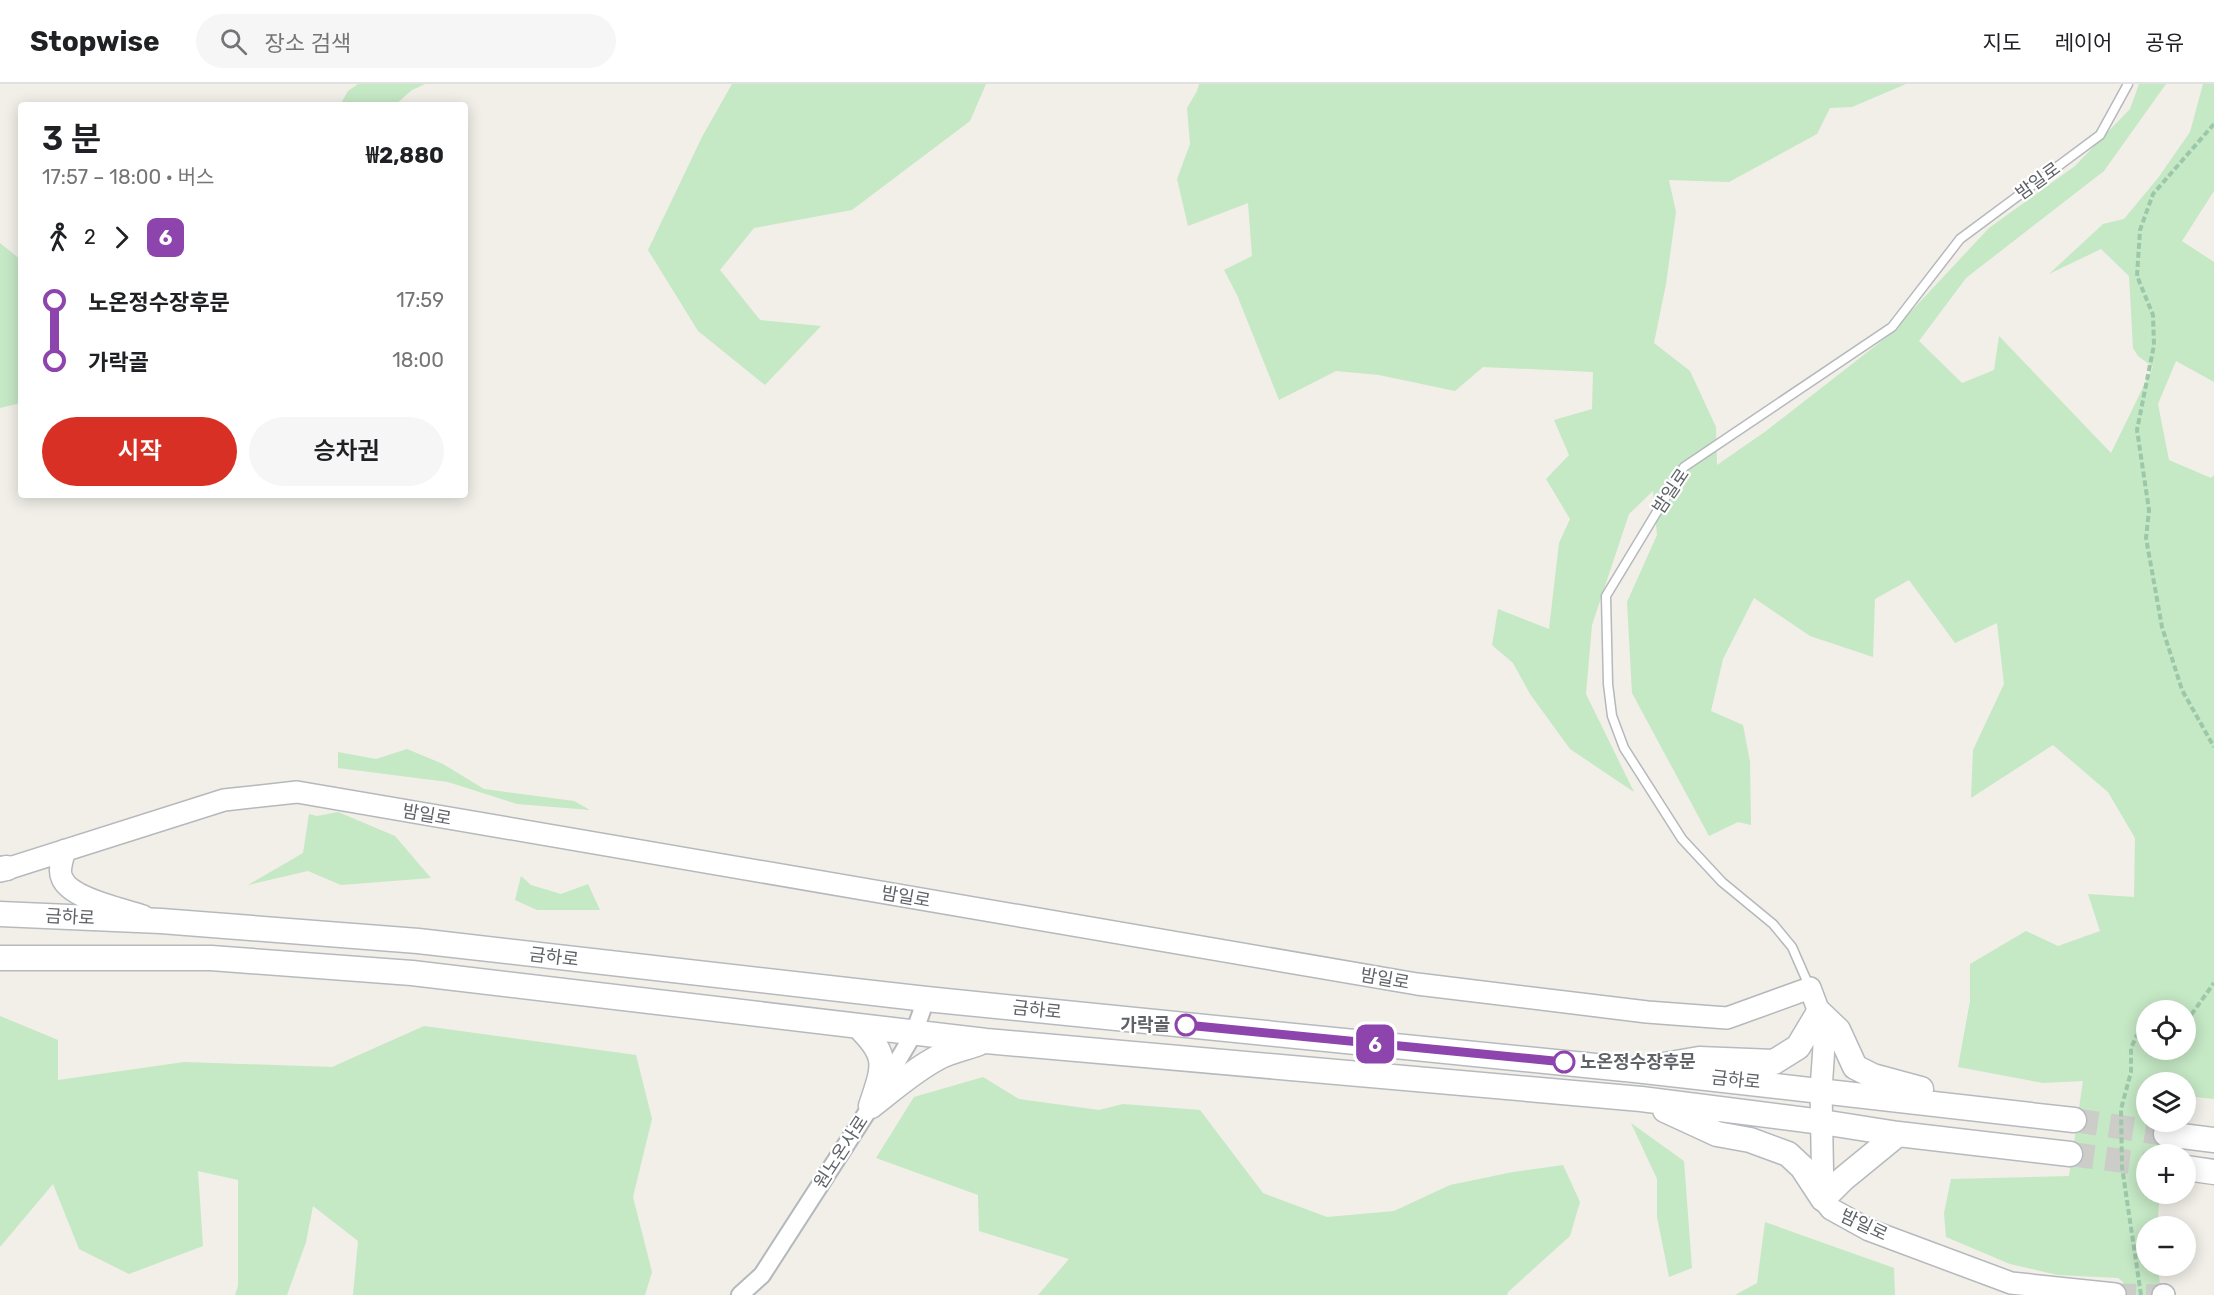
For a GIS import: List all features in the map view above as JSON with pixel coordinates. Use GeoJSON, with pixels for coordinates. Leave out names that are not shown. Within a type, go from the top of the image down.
{"type":"FeatureCollection","features":[{"type":"Feature","properties":{"kind":"main road","name":"금하로"},"geometry":{"type":"LineString","coordinates":[[0,914],[161,921],[418,941],[926,999],[1635,1070],[2074,1120]]}},
{"type":"Feature","properties":{"kind":"main road","name":"금하로"},"geometry":{"type":"LineString","coordinates":[[0,958],[211,958],[412,973],[986,1041],[1641,1099],[1898,1134],[2070,1154]]}},
{"type":"Feature","properties":{"kind":"main road"},"geometry":{"type":"LineString","coordinates":[[1635,1070],[1699,1059],[1774,1062],[1798,1047],[1819,1012],[1838,1030],[1849,1058],[1855,1067],[1864,1073],[1889,1082],[1907,1084],[1985,1110]]}},
{"type":"Feature","properties":{"kind":"main road"},"geometry":{"type":"LineString","coordinates":[[858,1026],[874,1041],[880,1052],[880,1076],[871,1106]]}},
{"type":"Feature","properties":{"kind":"main road"},"geometry":{"type":"LineString","coordinates":[[871,1106],[904,1080],[942,1056],[986,1041]]}},
{"type":"Feature","properties":{"kind":"main road"},"geometry":{"type":"LineString","coordinates":[[1641,1099],[1717,1134],[1750,1140],[1788,1154],[1802,1167],[1823,1199],[1843,1179],[1898,1134]]}},
{"type":"Feature","properties":{"kind":"main road"},"geometry":{"type":"LineString","coordinates":[[2166,1134],[2214,1140]]}},
{"type":"Feature","properties":{"kind":"main road"},"geometry":{"type":"LineString","coordinates":[[2196,1169],[2214,1172]]}},
{"type":"Feature","properties":{"kind":"street","name":"밤일로"},"geometry":{"type":"LineString","coordinates":[[2,869],[224,800],[297,792],[1417,984],[1647,1012],[1726,1018],[1810,988],[1819,1012],[1824,1046],[1821,1090],[1823,1199],[1831,1209],[1869,1230],[2011,1283],[2115,1294]]}},
{"type":"Feature","properties":{"kind":"street"},"geometry":{"type":"LineString","coordinates":[[65,850],[61,870],[62,878],[68,887],[80,896],[161,921]]}},
{"type":"Feature","properties":{"kind":"street","name":"원노온사로"},"geometry":{"type":"LineString","coordinates":[[740,1295],[762,1275],[871,1106],[914,1032],[926,999]]}},
{"type":"Feature","properties":{"kind":"lane","name":"밤일로"},"geometry":{"type":"LineString","coordinates":[[1810,988],[1792,947],[1773,924],[1722,882],[1683,839],[1624,748],[1610,705],[1606,596],[1684,467],[1892,327],[1960,238],[2100,135],[2127,84]]}},
{"type":"Feature","properties":{"kind":"path"},"geometry":{"type":"LineString","coordinates":[[2214,124],[2153,194],[2140,230],[2137,276],[2152,315],[2154,345],[2137,430],[2149,510],[2146,538],[2162,627],[2182,690],[2214,747]]}},
{"type":"Feature","properties":{"kind":"path"},"geometry":{"type":"LineString","coordinates":[[2196,1008],[2214,983]]}},
{"type":"Feature","properties":{"kind":"path"},"geometry":{"type":"LineString","coordinates":[[2136,1037],[2131,1048],[2131,1072],[2121,1109],[2122,1167],[2141,1295]]}},
{"type":"Feature","properties":{"kind":"green space"},"geometry":{"type":"Polygon","coordinates":[[[358,84],[425,84],[412,90],[398,102],[342,102],[348,91],[358,84]]]}},
{"type":"Feature","properties":{"kind":"green space"},"geometry":{"type":"Polygon","coordinates":[[[732,84],[986,84],[970,121],[852,210],[754,228],[720,270],[760,320],[821,326],[765,385],[698,331],[648,250],[702,137],[732,84]]]}},
{"type":"Feature","properties":{"kind":"green space"},"geometry":{"type":"Polygon","coordinates":[[[1199,84],[1906,84],[1852,107],[1830,108],[1817,134],[1729,182],[1669,180],[1676,212],[1666,284],[1654,343],[1690,371],[1716,427],[1717,465],[1766,431],[1888,336],[1989,228],[2075,166],[2130,109],[2139,84],[2166,84],[2104,171],[1966,278],[1919,341],[1962,383],[1994,370],[1999,336],[2111,453],[2153,367],[2138,356],[2133,348],[2129,276],[2101,249],[2049,274],[2103,224],[2124,219],[2158,178],[2190,132],[2203,84],[2214,84],[2214,191],[2182,241],[2214,262],[2214,382],[2176,361],[2158,404],[2169,460],[2211,478],[2214,475],[2214,1099],[2196,1097],[2196,1072],[2136,1072],[2136,1132],[2167,1132],[2165,1144],[2136,1144],[2136,1204],[2159,1204],[2158,1216],[2136,1216],[2136,1276],[2159,1276],[2161,1295],[2123,1295],[2123,1282],[2118,1278],[2058,1275],[2010,1264],[1946,1237],[1944,1213],[1951,1179],[2069,1176],[2083,1081],[2043,1083],[1958,1067],[1970,1001],[1970,964],[2026,931],[2058,946],[2100,931],[2088,894],[2134,897],[2135,838],[2108,792],[2053,745],[1971,798],[1973,750],[2004,684],[1997,623],[1955,643],[1909,580],[1875,599],[1873,657],[1810,636],[1754,598],[1723,659],[1711,711],[1743,725],[1750,762],[1751,825],[1738,822],[1709,836],[1632,693],[1627,602],[1657,535],[1653,491],[1629,514],[1592,625],[1586,694],[1634,792],[1570,749],[1530,694],[1513,663],[1492,645],[1498,609],[1549,629],[1559,543],[1570,519],[1546,479],[1569,455],[1554,420],[1592,409],[1593,372],[1483,367],[1455,391],[1379,375],[1336,371],[1279,400],[1237,295],[1224,270],[1252,256],[1248,203],[1188,226],[1177,179],[1190,144],[1187,108],[1199,84]]]}},
{"type":"Feature","properties":{"kind":"green space"},"geometry":{"type":"Polygon","coordinates":[[[0,243],[18,258],[18,404],[0,408],[0,243]]]}},
{"type":"Feature","properties":{"kind":"green space"},"geometry":{"type":"Polygon","coordinates":[[[407,749],[443,764],[484,789],[574,801],[590,810],[517,804],[448,782],[338,768],[338,752],[376,759],[407,749]]]}},
{"type":"Feature","properties":{"kind":"green space"},"geometry":{"type":"Polygon","coordinates":[[[338,812],[395,836],[431,878],[341,885],[308,871],[248,885],[303,853],[309,814],[317,816],[338,812]]]}},
{"type":"Feature","properties":{"kind":"green space"},"geometry":{"type":"Polygon","coordinates":[[[521,876],[531,885],[561,894],[588,884],[600,910],[537,910],[515,900],[521,876]]]}},
{"type":"Feature","properties":{"kind":"green space"},"geometry":{"type":"Polygon","coordinates":[[[0,1016],[58,1040],[58,1080],[184,1062],[332,1067],[424,1026],[636,1055],[652,1119],[633,1197],[652,1272],[645,1295],[353,1295],[358,1241],[313,1206],[306,1242],[287,1295],[235,1295],[238,1286],[238,1180],[198,1171],[203,1246],[129,1274],[79,1249],[53,1184],[0,1247],[0,1016]]]}},
{"type":"Feature","properties":{"kind":"green space"},"geometry":{"type":"Polygon","coordinates":[[[983,1077],[1019,1099],[1099,1110],[1123,1104],[1200,1110],[1263,1193],[1327,1217],[1394,1211],[1450,1185],[1513,1172],[1563,1165],[1580,1202],[1570,1236],[1507,1295],[1038,1295],[1069,1259],[979,1231],[978,1195],[876,1158],[914,1097],[983,1077]]]}},
{"type":"Feature","properties":{"kind":"green space"},"geometry":{"type":"Polygon","coordinates":[[[1631,1123],[1684,1161],[1692,1268],[1669,1277],[1657,1217],[1657,1179],[1631,1123]]]}},
{"type":"Feature","properties":{"kind":"green space"},"geometry":{"type":"Polygon","coordinates":[[[1765,1222],[1894,1268],[1895,1295],[1735,1295],[1757,1283],[1765,1222]]]}},
{"type":"Feature","properties":{"kind":"tunnel"},"geometry":{"type":"LineString","coordinates":[[2074,1120],[2166,1134]]}},
{"type":"Feature","properties":{"kind":"tunnel"},"geometry":{"type":"LineString","coordinates":[[2070,1154],[2136,1163]]}},
{"type":"Feature","properties":{"kind":"tunnel"},"geometry":{"type":"LineString","coordinates":[[2115,1294],[2163,1295]]}},
{"type":"Feature","properties":{"kind":"bus line","name":"6"},"geometry":{"type":"LineString","coordinates":[[1186,1025],[1564,1062]]}},
{"type":"Feature","properties":{"kind":"place","name":"가락골"},"geometry":{"type":"Point","coordinates":[1186,1025]}},
{"type":"Feature","properties":{"kind":"place","name":"노온정수장후문"},"geometry":{"type":"Point","coordinates":[1564,1062]}}]}
